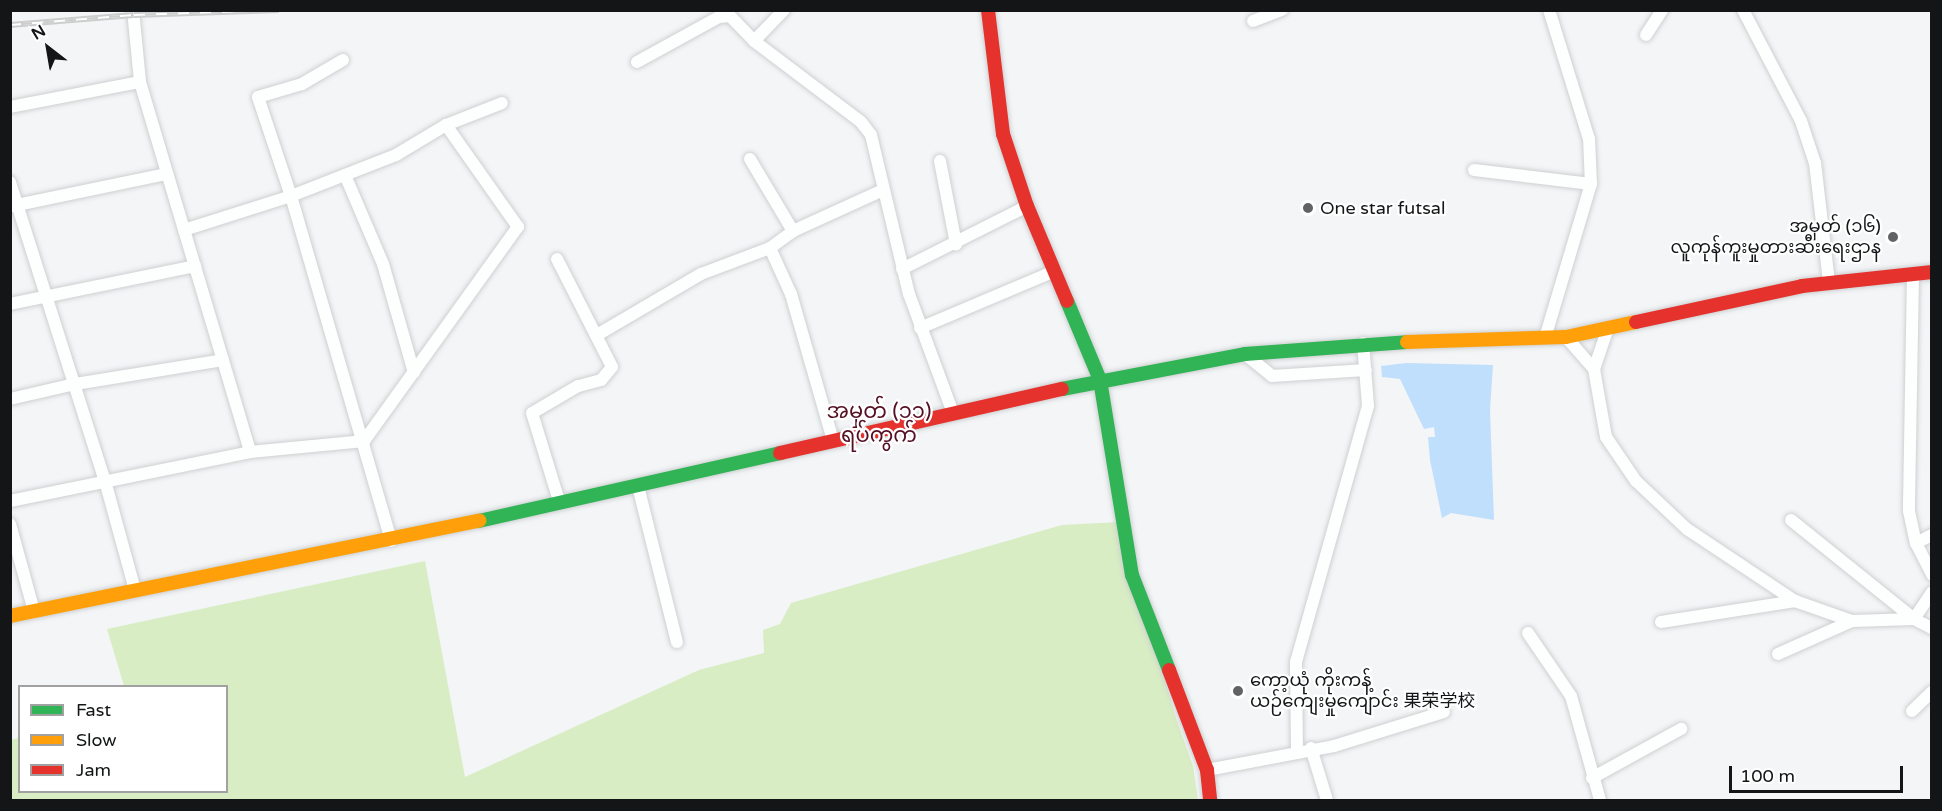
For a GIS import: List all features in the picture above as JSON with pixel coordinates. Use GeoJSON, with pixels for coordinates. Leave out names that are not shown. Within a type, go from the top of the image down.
{"type":"FeatureCollection","features":[{"type":"Feature","properties":{"kind":"main road"},"geometry":{"type":"LineString","coordinates":[[988,10],[1003,134],[1027,206],[1100,380],[1132,574],[1207,770],[1210,801]]}},
{"type":"Feature","properties":{"kind":"main road"},"geometry":{"type":"LineString","coordinates":[[10,616],[391,541],[953,412],[1100,380],[1245,354],[1363,343],[1566,337],[1829,283],[1932,272]]}},
{"type":"Feature","properties":{"kind":"street"},"geometry":{"type":"LineString","coordinates":[[133,10],[140,82],[250,452]]}},
{"type":"Feature","properties":{"kind":"street"},"geometry":{"type":"LineString","coordinates":[[754,41],[784,10]]}},
{"type":"Feature","properties":{"kind":"street"},"geometry":{"type":"LineString","coordinates":[[1252,21],[1282,10]]}},
{"type":"Feature","properties":{"kind":"street"},"geometry":{"type":"LineString","coordinates":[[1545,338],[1591,184],[1589,139],[1548,10]]}},
{"type":"Feature","properties":{"kind":"street"},"geometry":{"type":"LineString","coordinates":[[1646,35],[1662,10]]}},
{"type":"Feature","properties":{"kind":"street"},"geometry":{"type":"LineString","coordinates":[[1743,10],[1801,121],[1815,163],[1829,283]]}},
{"type":"Feature","properties":{"kind":"street"},"geometry":{"type":"LineString","coordinates":[[637,62],[730,15],[754,41],[861,122],[871,135],[902,269],[920,328],[953,412]]}},
{"type":"Feature","properties":{"kind":"street"},"geometry":{"type":"LineString","coordinates":[[344,60],[302,84],[258,97],[291,196],[364,441],[391,541]]}},
{"type":"Feature","properties":{"kind":"street"},"geometry":{"type":"LineString","coordinates":[[10,108],[140,82]]}},
{"type":"Feature","properties":{"kind":"street"},"geometry":{"type":"LineString","coordinates":[[184,230],[291,196],[396,155],[446,125],[502,103]]}},
{"type":"Feature","properties":{"kind":"street"},"geometry":{"type":"LineString","coordinates":[[10,501],[250,452],[364,441],[518,227],[446,125]]}},
{"type":"Feature","properties":{"kind":"street"},"geometry":{"type":"LineString","coordinates":[[750,159],[794,231]]}},
{"type":"Feature","properties":{"kind":"street"},"geometry":{"type":"LineString","coordinates":[[940,161],[956,244]]}},
{"type":"Feature","properties":{"kind":"street"},"geometry":{"type":"LineString","coordinates":[[1474,170],[1591,184]]}},
{"type":"Feature","properties":{"kind":"street"},"geometry":{"type":"LineString","coordinates":[[14,205],[167,174]]}},
{"type":"Feature","properties":{"kind":"street"},"geometry":{"type":"LineString","coordinates":[[345,175],[383,264],[414,373]]}},
{"type":"Feature","properties":{"kind":"street"},"geometry":{"type":"LineString","coordinates":[[10,182],[14,205],[46,295],[105,481],[135,590]]}},
{"type":"Feature","properties":{"kind":"street"},"geometry":{"type":"LineString","coordinates":[[597,335],[700,274],[770,248],[794,231],[883,190]]}},
{"type":"Feature","properties":{"kind":"street"},"geometry":{"type":"LineString","coordinates":[[902,269],[956,244],[1027,206]]}},
{"type":"Feature","properties":{"kind":"street"},"geometry":{"type":"LineString","coordinates":[[770,248],[791,294],[833,440]]}},
{"type":"Feature","properties":{"kind":"street"},"geometry":{"type":"LineString","coordinates":[[557,259],[612,367],[601,380],[578,386],[532,413],[559,501]]}},
{"type":"Feature","properties":{"kind":"street"},"geometry":{"type":"LineString","coordinates":[[10,304],[195,267]]}},
{"type":"Feature","properties":{"kind":"street"},"geometry":{"type":"LineString","coordinates":[[920,328],[1055,271]]}},
{"type":"Feature","properties":{"kind":"street"},"geometry":{"type":"LineString","coordinates":[[1913,274],[1909,511],[1916,543],[1932,575]]}},
{"type":"Feature","properties":{"kind":"street"},"geometry":{"type":"LineString","coordinates":[[1608,328],[1594,369],[1606,437],[1636,481],[1687,529],[1795,601],[1852,621],[1914,619]]}},
{"type":"Feature","properties":{"kind":"street"},"geometry":{"type":"LineString","coordinates":[[1566,337],[1594,369]]}},
{"type":"Feature","properties":{"kind":"street"},"geometry":{"type":"LineString","coordinates":[[1297,750],[1296,662],[1368,406],[1363,343]]}},
{"type":"Feature","properties":{"kind":"street"},"geometry":{"type":"LineString","coordinates":[[1245,354],[1272,376],[1366,370]]}},
{"type":"Feature","properties":{"kind":"street"},"geometry":{"type":"LineString","coordinates":[[10,399],[75,384],[223,360]]}},
{"type":"Feature","properties":{"kind":"street"},"geometry":{"type":"LineString","coordinates":[[638,486],[677,642]]}},
{"type":"Feature","properties":{"kind":"street"},"geometry":{"type":"LineString","coordinates":[[1791,520],[1914,619],[1932,628]]}},
{"type":"Feature","properties":{"kind":"street"},"geometry":{"type":"LineString","coordinates":[[10,524],[34,611]]}},
{"type":"Feature","properties":{"kind":"street"},"geometry":{"type":"LineString","coordinates":[[1916,543],[1932,535]]}},
{"type":"Feature","properties":{"kind":"street"},"geometry":{"type":"LineString","coordinates":[[1914,619],[1932,592]]}},
{"type":"Feature","properties":{"kind":"street"},"geometry":{"type":"LineString","coordinates":[[1661,622],[1795,601]]}},
{"type":"Feature","properties":{"kind":"street"},"geometry":{"type":"LineString","coordinates":[[1779,654],[1852,621]]}},
{"type":"Feature","properties":{"kind":"street"},"geometry":{"type":"LineString","coordinates":[[1528,633],[1571,696],[1600,801]]}},
{"type":"Feature","properties":{"kind":"street"},"geometry":{"type":"LineString","coordinates":[[1912,711],[1932,692]]}},
{"type":"Feature","properties":{"kind":"street"},"geometry":{"type":"LineString","coordinates":[[1207,770],[1297,750],[1334,746],[1444,712]]}},
{"type":"Feature","properties":{"kind":"street"},"geometry":{"type":"LineString","coordinates":[[1592,778],[1681,729]]}},
{"type":"Feature","properties":{"kind":"street"},"geometry":{"type":"LineString","coordinates":[[1311,748],[1327,801]]}},
{"type":"Feature","properties":{"kind":"green space"},"geometry":{"type":"Polygon","coordinates":[[[1120,522],[1175,715],[1193,766],[1198,800],[11,800],[10,740],[18,738],[18,793],[228,793],[228,685],[124,685],[107,629],[425,561],[465,777],[699,670],[764,653],[763,630],[780,624],[791,603],[1062,525],[1120,522]]]}},
{"type":"Feature","properties":{"kind":"water"},"geometry":{"type":"Polygon","coordinates":[[[1406,363],[1493,365],[1490,410],[1494,520],[1451,513],[1442,518],[1430,460],[1428,437],[1435,437],[1434,427],[1424,429],[1400,379],[1382,377],[1381,366],[1406,363]]]}},
{"type":"Feature","properties":{"kind":"railway"},"geometry":{"type":"LineString","coordinates":[[10,25],[134,15],[279,10]]}},
{"type":"Feature","properties":{"kind":"traffic: fast"},"geometry":{"type":"LineString","coordinates":[[1067,301],[1100,380],[1132,575],[1169,670]]}},
{"type":"Feature","properties":{"kind":"traffic: fast"},"geometry":{"type":"LineString","coordinates":[[1062,389],[1245,354],[1407,342]]}},
{"type":"Feature","properties":{"kind":"traffic: fast"},"geometry":{"type":"LineString","coordinates":[[479,521],[780,453]]}},
{"type":"Feature","properties":{"kind":"traffic: slow"},"geometry":{"type":"LineString","coordinates":[[1407,342],[1566,337],[1636,322]]}},
{"type":"Feature","properties":{"kind":"traffic: slow"},"geometry":{"type":"LineString","coordinates":[[10,616],[479,521]]}},
{"type":"Feature","properties":{"kind":"traffic: jam"},"geometry":{"type":"LineString","coordinates":[[988,10],[1003,134],[1027,206],[1067,301]]}},
{"type":"Feature","properties":{"kind":"traffic: jam"},"geometry":{"type":"LineString","coordinates":[[1636,322],[1802,286],[1932,272]]}},
{"type":"Feature","properties":{"kind":"traffic: jam"},"geometry":{"type":"LineString","coordinates":[[780,453],[1062,389]]}},
{"type":"Feature","properties":{"kind":"traffic: jam"},"geometry":{"type":"LineString","coordinates":[[1169,670],[1207,770],[1210,800]]}},
{"type":"Feature","properties":{"kind":"place","name":"One star futsal"},"geometry":{"type":"Point","coordinates":[1308,208]}},
{"type":"Feature","properties":{"kind":"place","name":"အမှတ် (၁၆) လူကုန်ကူးမှုတားဆီးရေးဌာန"},"geometry":{"type":"Point","coordinates":[1893,237]}},
{"type":"Feature","properties":{"kind":"place","name":"ကော့ယုံ ကိုးကန့် ယဉ်ကျေးမှုကျောင်း 果荣学校"},"geometry":{"type":"Point","coordinates":[1238,691]}},
{"type":"Feature","properties":{"kind":"district","name":"အမှတ် (၁၁) ရပ်ကွက်"},"geometry":{"type":"Point","coordinates":[879,424]}}]}
